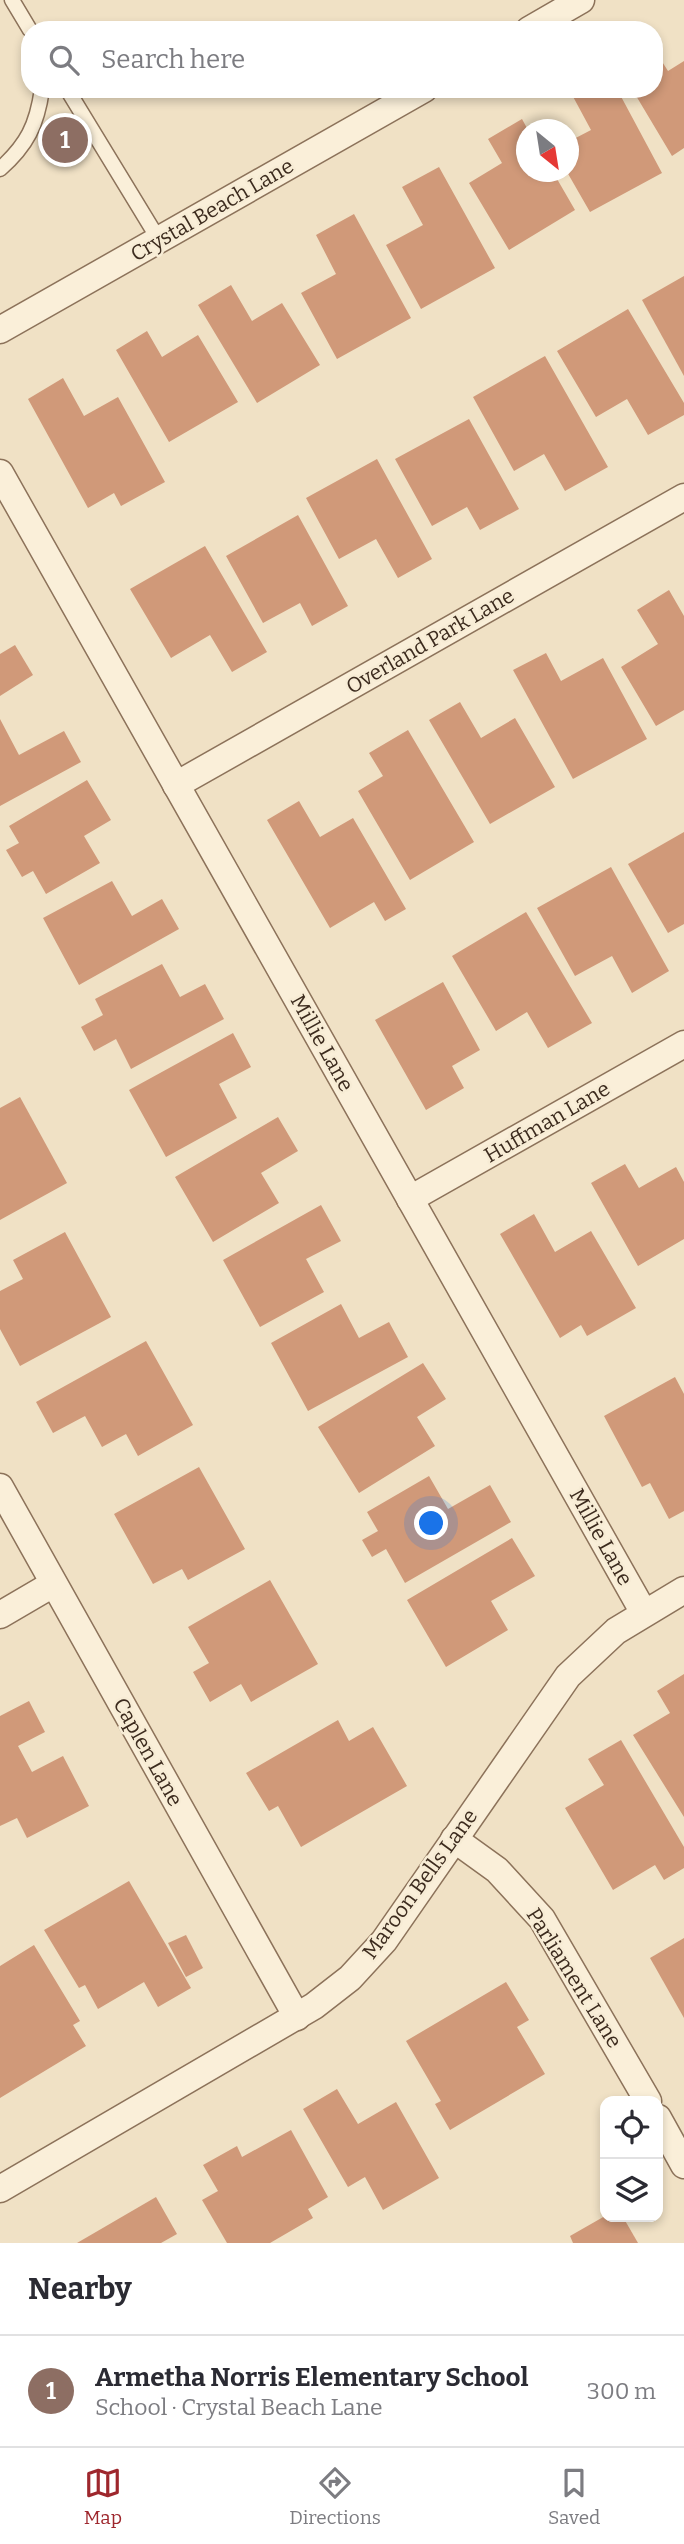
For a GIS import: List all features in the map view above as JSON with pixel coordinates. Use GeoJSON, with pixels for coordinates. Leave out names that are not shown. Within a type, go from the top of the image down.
{"type":"FeatureCollection","features":[{"type":"Feature","properties":{"kind":"street"},"geometry":{"type":"LineString","coordinates":[[545,21],[581,0]]}},
{"type":"Feature","properties":{"kind":"street","name":"Crystal Beach Lane"},"geometry":{"type":"LineString","coordinates":[[0,330],[408,98]]}},
{"type":"Feature","properties":{"kind":"street","name":"Millie Lane"},"geometry":{"type":"LineString","coordinates":[[0,473],[644,1614]]}},
{"type":"Feature","properties":{"kind":"street","name":"Overland Park Lane"},"geometry":{"type":"LineString","coordinates":[[176,785],[684,497]]}},
{"type":"Feature","properties":{"kind":"street","name":"Huffman Lane"},"geometry":{"type":"LineString","coordinates":[[410,1199],[684,1044]]}},
{"type":"Feature","properties":{"kind":"street","name":"Caplen Lane"},"geometry":{"type":"LineString","coordinates":[[0,1487],[297,2017]]}},
{"type":"Feature","properties":{"kind":"street"},"geometry":{"type":"LineString","coordinates":[[0,1615],[53,1584]]}},
{"type":"Feature","properties":{"kind":"street","name":"Maroon Bells Lane"},"geometry":{"type":"LineString","coordinates":[[0,2189],[297,2017],[334,1991],[371,1956],[568,1676],[591,1652],[644,1614],[684,1590]]}},
{"type":"Feature","properties":{"kind":"street","name":"Parliament Lane"},"geometry":{"type":"LineString","coordinates":[[454,1839],[497,1870],[542,1919],[645,2096]]}},
{"type":"Feature","properties":{"kind":"street"},"geometry":{"type":"LineString","coordinates":[[663,2126],[682,2157]]}},
{"type":"Feature","properties":{"kind":"lane"},"geometry":{"type":"LineString","coordinates":[[12,0],[25,21]]}},
{"type":"Feature","properties":{"kind":"lane"},"geometry":{"type":"LineString","coordinates":[[0,169],[19,151],[38,117],[41,98]]}},
{"type":"Feature","properties":{"kind":"lane"},"geometry":{"type":"LineString","coordinates":[[72,98],[159,240]]}},
{"type":"Feature","properties":{"kind":"building"},"geometry":{"type":"Polygon","coordinates":[[[684,61],[684,148],[672,156],[637,98],[663,98],[663,63],[668,71],[684,61]]]}},
{"type":"Feature","properties":{"kind":"building"},"geometry":{"type":"Polygon","coordinates":[[[574,98],[622,98],[662,173],[590,212],[573,182],[579,182],[579,136],[591,130],[574,98]]]}},
{"type":"Feature","properties":{"kind":"building"},"geometry":{"type":"Polygon","coordinates":[[[516,123],[516,182],[559,182],[575,210],[509,250],[469,183],[502,163],[488,139],[516,123]]]}},
{"type":"Feature","properties":{"kind":"building"},"geometry":{"type":"Polygon","coordinates":[[[439,167],[495,268],[421,309],[386,245],[423,225],[402,187],[439,167]]]}},
{"type":"Feature","properties":{"kind":"building"},"geometry":{"type":"Polygon","coordinates":[[[354,214],[411,318],[337,359],[301,293],[336,274],[316,235],[354,214]]]}},
{"type":"Feature","properties":{"kind":"building"},"geometry":{"type":"Polygon","coordinates":[[[684,276],[684,376],[642,300],[684,276]]]}},
{"type":"Feature","properties":{"kind":"building"},"geometry":{"type":"Polygon","coordinates":[[[231,285],[252,321],[282,303],[320,365],[257,403],[198,305],[231,285]]]}},
{"type":"Feature","properties":{"kind":"building"},"geometry":{"type":"Polygon","coordinates":[[[628,309],[684,403],[684,415],[648,435],[627,399],[596,417],[557,351],[628,309]]]}},
{"type":"Feature","properties":{"kind":"building"},"geometry":{"type":"Polygon","coordinates":[[[147,331],[162,357],[198,335],[238,402],[169,442],[116,350],[147,331]]]}},
{"type":"Feature","properties":{"kind":"building"},"geometry":{"type":"Polygon","coordinates":[[[545,356],[608,467],[565,491],[544,454],[514,471],[473,397],[545,356]]]}},
{"type":"Feature","properties":{"kind":"building"},"geometry":{"type":"Polygon","coordinates":[[[63,378],[84,416],[118,397],[165,482],[121,506],[114,493],[88,508],[28,399],[63,378]]]}},
{"type":"Feature","properties":{"kind":"building"},"geometry":{"type":"Polygon","coordinates":[[[469,419],[519,509],[480,530],[467,507],[432,526],[395,459],[469,419]]]}},
{"type":"Feature","properties":{"kind":"building"},"geometry":{"type":"Polygon","coordinates":[[[377,459],[432,559],[398,578],[376,539],[339,559],[306,498],[377,459]]]}},
{"type":"Feature","properties":{"kind":"building"},"geometry":{"type":"Polygon","coordinates":[[[298,515],[348,606],[312,626],[300,603],[263,623],[226,556],[298,515]]]}},
{"type":"Feature","properties":{"kind":"building"},"geometry":{"type":"Polygon","coordinates":[[[205,546],[267,652],[232,672],[210,635],[171,658],[130,589],[205,546]]]}},
{"type":"Feature","properties":{"kind":"building"},"geometry":{"type":"Polygon","coordinates":[[[669,590],[684,616],[684,710],[656,726],[621,667],[658,644],[637,610],[669,590]]]}},
{"type":"Feature","properties":{"kind":"building"},"geometry":{"type":"Polygon","coordinates":[[[15,645],[33,675],[0,696],[0,654],[15,645]]]}},
{"type":"Feature","properties":{"kind":"building"},"geometry":{"type":"Polygon","coordinates":[[[546,653],[561,681],[603,658],[647,739],[573,779],[513,670],[546,653]]]}},
{"type":"Feature","properties":{"kind":"building"},"geometry":{"type":"Polygon","coordinates":[[[460,702],[481,738],[515,718],[555,787],[490,824],[429,720],[460,702]]]}},
{"type":"Feature","properties":{"kind":"building"},"geometry":{"type":"Polygon","coordinates":[[[0,719],[19,755],[64,731],[81,762],[0,806],[0,719]]]}},
{"type":"Feature","properties":{"kind":"building"},"geometry":{"type":"Polygon","coordinates":[[[408,730],[474,842],[410,880],[358,791],[383,776],[369,753],[408,730]]]}},
{"type":"Feature","properties":{"kind":"building"},"geometry":{"type":"Polygon","coordinates":[[[87,780],[111,820],[84,836],[100,863],[46,894],[33,871],[22,877],[6,850],[19,843],[9,826],[87,780]]]}},
{"type":"Feature","properties":{"kind":"building"},"geometry":{"type":"Polygon","coordinates":[[[299,801],[320,837],[353,818],[406,909],[385,921],[374,902],[330,928],[267,820],[299,801]]]}},
{"type":"Feature","properties":{"kind":"building"},"geometry":{"type":"Polygon","coordinates":[[[684,832],[684,924],[668,933],[628,864],[684,832]]]}},
{"type":"Feature","properties":{"kind":"building"},"geometry":{"type":"Polygon","coordinates":[[[611,867],[669,971],[632,993],[612,956],[575,976],[537,908],[611,867]]]}},
{"type":"Feature","properties":{"kind":"building"},"geometry":{"type":"Polygon","coordinates":[[[112,881],[132,916],[162,899],[179,929],[79,985],[43,918],[112,881]]]}},
{"type":"Feature","properties":{"kind":"building"},"geometry":{"type":"Polygon","coordinates":[[[526,912],[592,1023],[548,1048],[527,1012],[496,1031],[452,956],[526,912]]]}},
{"type":"Feature","properties":{"kind":"building"},"geometry":{"type":"Polygon","coordinates":[[[162,964],[180,997],[205,984],[224,1019],[131,1069],[116,1039],[94,1051],[81,1027],[103,1015],[95,999],[162,964]]]}},
{"type":"Feature","properties":{"kind":"building"},"geometry":{"type":"Polygon","coordinates":[[[443,982],[480,1050],[452,1066],[464,1088],[426,1110],[375,1020],[443,982]]]}},
{"type":"Feature","properties":{"kind":"building"},"geometry":{"type":"Polygon","coordinates":[[[233,1033],[251,1067],[219,1084],[237,1118],[166,1157],[129,1090],[233,1033]]]}},
{"type":"Feature","properties":{"kind":"building"},"geometry":{"type":"Polygon","coordinates":[[[20,1097],[67,1183],[0,1220],[0,1108],[20,1097]]]}},
{"type":"Feature","properties":{"kind":"building"},"geometry":{"type":"Polygon","coordinates":[[[278,1117],[298,1151],[261,1173],[279,1203],[213,1242],[175,1177],[278,1117]]]}},
{"type":"Feature","properties":{"kind":"building"},"geometry":{"type":"Polygon","coordinates":[[[625,1164],[639,1188],[676,1167],[684,1182],[684,1239],[638,1266],[591,1183],[625,1164]]]}},
{"type":"Feature","properties":{"kind":"building"},"geometry":{"type":"Polygon","coordinates":[[[321,1205],[341,1241],[306,1259],[324,1292],[260,1327],[223,1260],[321,1205]]]}},
{"type":"Feature","properties":{"kind":"building"},"geometry":{"type":"Polygon","coordinates":[[[534,1214],[555,1252],[591,1231],[636,1308],[587,1336],[581,1325],[560,1338],[500,1234],[534,1214]]]}},
{"type":"Feature","properties":{"kind":"building"},"geometry":{"type":"Polygon","coordinates":[[[65,1232],[111,1317],[20,1366],[0,1329],[0,1291],[23,1279],[13,1260],[65,1232]]]}},
{"type":"Feature","properties":{"kind":"building"},"geometry":{"type":"Polygon","coordinates":[[[341,1304],[359,1338],[389,1322],[408,1357],[308,1411],[271,1343],[341,1304]]]}},
{"type":"Feature","properties":{"kind":"building"},"geometry":{"type":"Polygon","coordinates":[[[146,1341],[193,1425],[138,1456],[126,1434],[102,1447],[85,1416],[53,1433],[36,1402],[146,1341]]]}},
{"type":"Feature","properties":{"kind":"building"},"geometry":{"type":"Polygon","coordinates":[[[423,1363],[446,1399],[417,1417],[435,1446],[359,1493],[318,1427],[423,1363]]]}},
{"type":"Feature","properties":{"kind":"building"},"geometry":{"type":"Polygon","coordinates":[[[675,1377],[684,1394],[684,1511],[669,1519],[650,1483],[642,1487],[604,1416],[675,1377]]]}},
{"type":"Feature","properties":{"kind":"building"},"geometry":{"type":"Polygon","coordinates":[[[199,1467],[245,1549],[188,1580],[182,1569],[153,1584],[114,1514],[199,1467]]]}},
{"type":"Feature","properties":{"kind":"building"},"geometry":{"type":"Polygon","coordinates":[[[429,1476],[448,1509],[490,1485],[511,1522],[405,1583],[386,1549],[372,1557],[362,1540],[378,1531],[367,1512],[429,1476]]]}},
{"type":"Feature","properties":{"kind":"building"},"geometry":{"type":"Polygon","coordinates":[[[512,1538],[535,1576],[491,1601],[508,1630],[446,1667],[407,1600],[512,1538]]]}},
{"type":"Feature","properties":{"kind":"building"},"geometry":{"type":"Polygon","coordinates":[[[270,1580],[318,1664],[251,1702],[241,1684],[210,1702],[193,1672],[209,1663],[188,1627],[270,1580]]]}},
{"type":"Feature","properties":{"kind":"building"},"geometry":{"type":"Polygon","coordinates":[[[684,1674],[684,1817],[633,1735],[670,1713],[657,1691],[684,1674]]]}},
{"type":"Feature","properties":{"kind":"building"},"geometry":{"type":"Polygon","coordinates":[[[29,1701],[45,1732],[18,1746],[32,1772],[63,1756],[89,1806],[27,1838],[17,1818],[0,1826],[0,1716],[29,1701]]]}},
{"type":"Feature","properties":{"kind":"building"},"geometry":{"type":"Polygon","coordinates":[[[338,1720],[349,1741],[373,1727],[407,1786],[301,1847],[278,1806],[269,1811],[246,1773],[338,1720]]]}},
{"type":"Feature","properties":{"kind":"building"},"geometry":{"type":"Polygon","coordinates":[[[621,1740],[684,1847],[684,1868],[664,1880],[655,1865],[613,1890],[565,1808],[604,1785],[588,1759],[621,1740]]]}},
{"type":"Feature","properties":{"kind":"building"},"geometry":{"type":"Polygon","coordinates":[[[129,1881],[191,1988],[158,2007],[144,1982],[98,2009],[85,1985],[79,1988],[44,1930],[129,1881]]]}},
{"type":"Feature","properties":{"kind":"building"},"geometry":{"type":"Polygon","coordinates":[[[186,1935],[203,1968],[186,1977],[168,1943],[186,1935]]]}},
{"type":"Feature","properties":{"kind":"building"},"geometry":{"type":"Polygon","coordinates":[[[684,1938],[684,2018],[650,1958],[684,1938]]]}},
{"type":"Feature","properties":{"kind":"building"},"geometry":{"type":"Polygon","coordinates":[[[34,1945],[80,2021],[73,2025],[86,2046],[0,2098],[0,1966],[34,1945]]]}},
{"type":"Feature","properties":{"kind":"building"},"geometry":{"type":"Polygon","coordinates":[[[506,1982],[529,2020],[517,2027],[545,2074],[450,2130],[435,2104],[441,2101],[406,2041],[506,1982]]]}},
{"type":"Feature","properties":{"kind":"building"},"geometry":{"type":"Polygon","coordinates":[[[337,2089],[358,2124],[396,2102],[439,2178],[383,2210],[365,2177],[348,2187],[303,2109],[337,2089]]]}},
{"type":"Feature","properties":{"kind":"building"},"geometry":{"type":"Polygon","coordinates":[[[291,2130],[328,2197],[308,2209],[313,2218],[270,2243],[227,2243],[202,2200],[218,2191],[203,2165],[237,2146],[242,2157],[291,2130]]]}},
{"type":"Feature","properties":{"kind":"building"},"geometry":{"type":"Polygon","coordinates":[[[156,2197],[177,2234],[161,2243],[77,2243],[156,2197]]]}},
{"type":"Feature","properties":{"kind":"building"},"geometry":{"type":"Polygon","coordinates":[[[600,2219],[600,2222],[626,2222],[638,2243],[573,2243],[570,2236],[600,2219]]]}},
{"type":"Feature","properties":{"kind":"place","name":"Armetha Norris Elementary School"},"geometry":{"type":"Point","coordinates":[65,140]}}]}
